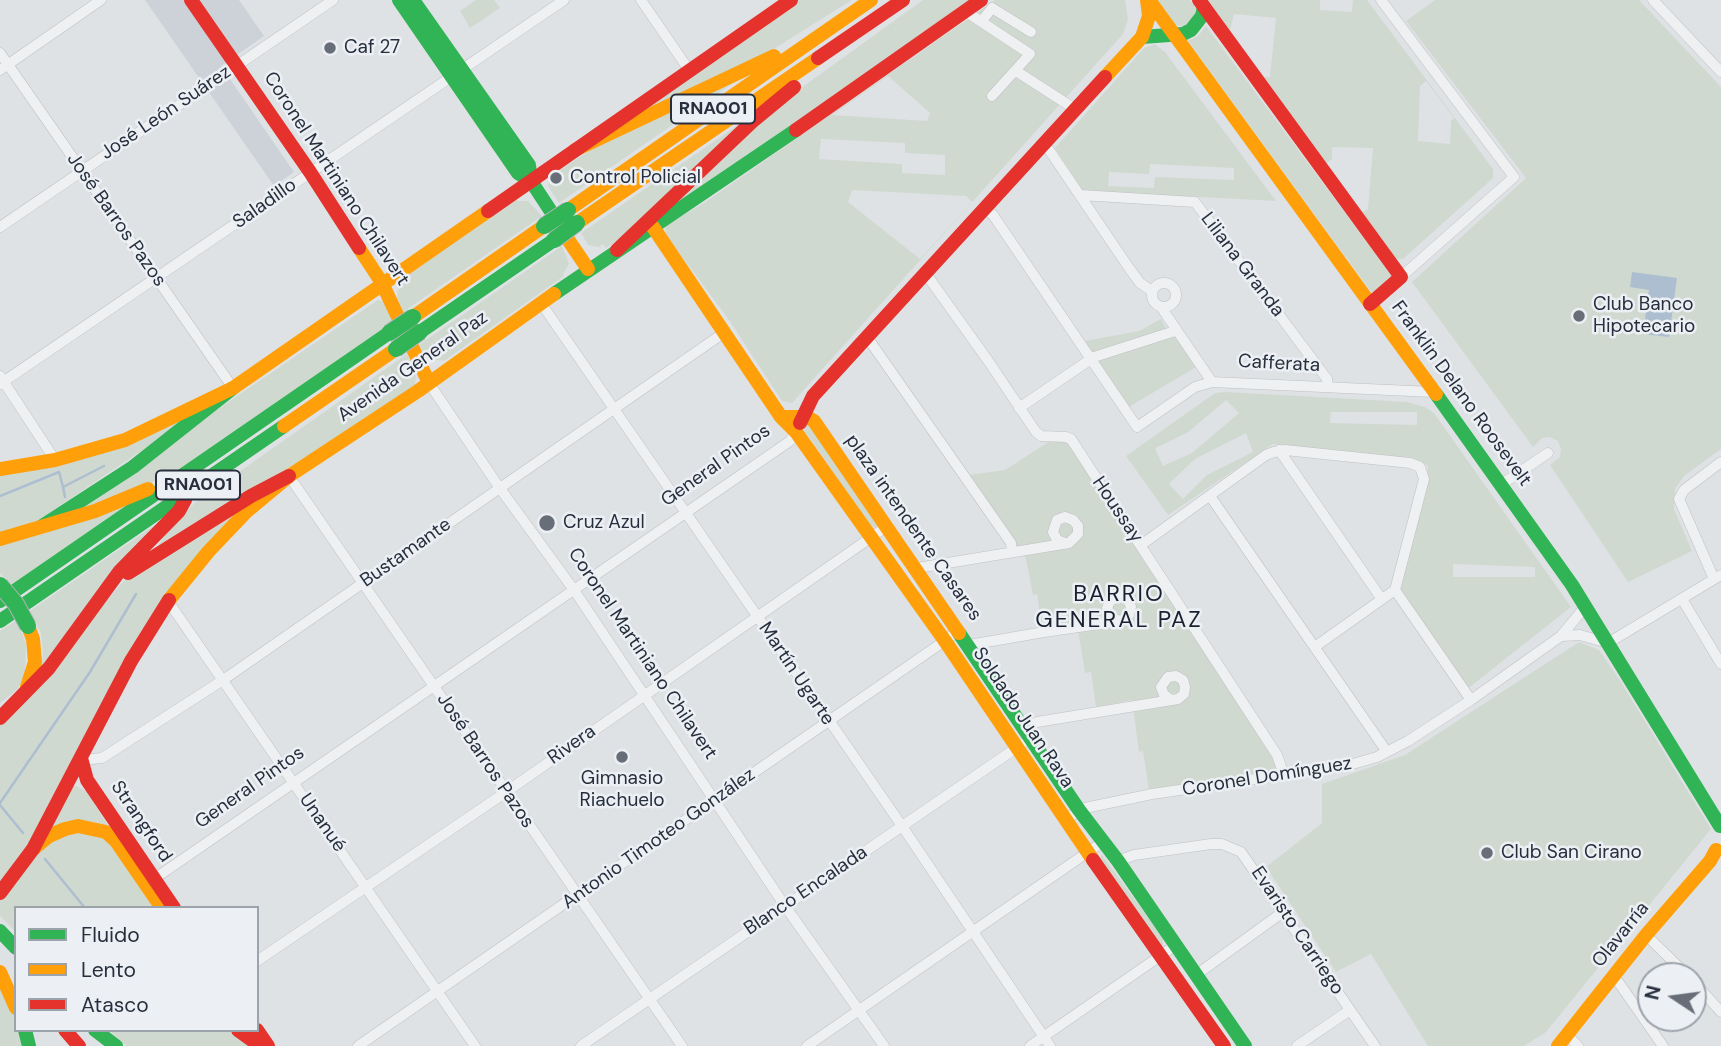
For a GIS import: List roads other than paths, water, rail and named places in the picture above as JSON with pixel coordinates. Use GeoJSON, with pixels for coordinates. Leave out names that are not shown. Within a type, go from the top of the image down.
{"type":"FeatureCollection","features":[{"type":"Feature","properties":{"kind":"main road","name":"Coronel Martiniano Chilavert"},"geometry":{"type":"LineString","coordinates":[[191,0],[310,172],[382,283],[429,383]]}},
{"type":"Feature","properties":{"kind":"main road"},"geometry":{"type":"LineString","coordinates":[[399,0],[529,165],[531,181],[554,229],[588,269]]}},
{"type":"Feature","properties":{"kind":"main road"},"geometry":{"type":"LineString","coordinates":[[413,0],[456,74]]}},
{"type":"Feature","properties":{"kind":"main road"},"geometry":{"type":"LineString","coordinates":[[42,526],[133,467],[233,388],[791,0]]}},
{"type":"Feature","properties":{"kind":"main road","name":"Avenida General Paz"},"geometry":{"type":"LineString","coordinates":[[0,621],[389,333],[416,324],[572,217],[903,0]]}},
{"type":"Feature","properties":{"kind":"main road","name":"Avenida General Paz"},"geometry":{"type":"LineString","coordinates":[[0,893],[33,849],[131,661],[168,601],[225,533],[263,497],[289,476],[429,383],[588,269],[904,56],[981,0]]}},
{"type":"Feature","properties":{"kind":"main road"},"geometry":{"type":"LineString","coordinates":[[1148,0],[1149,16],[1142,37],[1174,35],[1191,30],[1198,24],[1202,3]]}},
{"type":"Feature","properties":{"kind":"main road","name":"Franklin Delano Roosevelt"},"geometry":{"type":"LineString","coordinates":[[1148,0],[1502,484],[1586,607],[1720,825]]}},
{"type":"Feature","properties":{"kind":"main road","name":"Franklin Delano Roosevelt"},"geometry":{"type":"LineString","coordinates":[[1202,3],[1401,277]]}},
{"type":"Feature","properties":{"kind":"main road"},"geometry":{"type":"LineString","coordinates":[[575,150],[761,63],[865,4]]}},
{"type":"Feature","properties":{"kind":"main road","name":"Avenida General Paz"},"geometry":{"type":"LineString","coordinates":[[572,217],[865,4]]}},
{"type":"Feature","properties":{"kind":"main road"},"geometry":{"type":"LineString","coordinates":[[617,250],[754,120],[867,25]]}},
{"type":"Feature","properties":{"kind":"main road","name":"General Pintos"},"geometry":{"type":"LineString","coordinates":[[800,424],[813,396],[1142,37]]}},
{"type":"Feature","properties":{"kind":"main road"},"geometry":{"type":"LineString","coordinates":[[653,227],[781,418],[800,424]]}},
{"type":"Feature","properties":{"kind":"main road"},"geometry":{"type":"LineString","coordinates":[[1370,304],[1401,277]]}},
{"type":"Feature","properties":{"kind":"main road","name":"Avenida General Paz"},"geometry":{"type":"LineString","coordinates":[[0,601],[396,349],[416,324]]}},
{"type":"Feature","properties":{"kind":"main road"},"geometry":{"type":"LineString","coordinates":[[0,469],[55,460],[145,432],[233,388]]}},
{"type":"Feature","properties":{"kind":"main road","name":"plaza intendente Casares"},"geometry":{"type":"LineString","coordinates":[[800,424],[814,421],[917,568],[964,638],[1073,814]]}},
{"type":"Feature","properties":{"kind":"main road","name":"Soldado Juan Rava"},"geometry":{"type":"LineString","coordinates":[[800,424],[871,537],[945,641],[1024,737]]}},
{"type":"Feature","properties":{"kind":"main road"},"geometry":{"type":"LineString","coordinates":[[99,598],[128,572],[157,553],[289,476]]}},
{"type":"Feature","properties":{"kind":"main road"},"geometry":{"type":"LineString","coordinates":[[0,539],[188,481]]}},
{"type":"Feature","properties":{"kind":"main road"},"geometry":{"type":"LineString","coordinates":[[0,718],[49,668],[99,598],[136,553],[179,511],[188,481]]}},
{"type":"Feature","properties":{"kind":"main road"},"geometry":{"type":"LineString","coordinates":[[0,585],[16,604],[28,626],[33,639],[35,662],[32,677],[22,696],[0,708]]}},
{"type":"Feature","properties":{"kind":"main road","name":"Strangford"},"geometry":{"type":"LineString","coordinates":[[81,758],[87,780],[116,833],[173,906]]}},
{"type":"Feature","properties":{"kind":"main road","name":"Soldado Juan Rava"},"geometry":{"type":"LineString","coordinates":[[1073,814],[1104,841],[1245,1046]]}},
{"type":"Feature","properties":{"kind":"main road","name":"Soldado Juan Rava"},"geometry":{"type":"LineString","coordinates":[[1073,814],[1087,852],[1224,1046]]}},
{"type":"Feature","properties":{"kind":"main road"},"geometry":{"type":"LineString","coordinates":[[1719,858],[1714,837],[1720,825]]}},
{"type":"Feature","properties":{"kind":"main road"},"geometry":{"type":"LineString","coordinates":[[33,849],[49,836],[78,826],[116,833],[161,906]]}},
{"type":"Feature","properties":{"kind":"main road","name":"Olavarría"},"geometry":{"type":"LineString","coordinates":[[1569,1043],[1710,861],[1719,858]]}},
{"type":"Feature","properties":{"kind":"main road","name":"Olavarría"},"geometry":{"type":"LineString","coordinates":[[1569,1043],[1619,983],[1650,938]]}},
{"type":"Feature","properties":{"kind":"main road"},"geometry":{"type":"LineString","coordinates":[[0,962],[14,977]]}},
{"type":"Feature","properties":{"kind":"main road"},"geometry":{"type":"LineString","coordinates":[[0,972],[14,1004]]}},
{"type":"Feature","properties":{"kind":"main road"},"geometry":{"type":"LineString","coordinates":[[95,1032],[106,1046]]}},
{"type":"Feature","properties":{"kind":"main road"},"geometry":{"type":"LineString","coordinates":[[96,1032],[117,1046]]}},
{"type":"Feature","properties":{"kind":"main road"},"geometry":{"type":"LineString","coordinates":[[241,1032],[260,1046]]}},
{"type":"Feature","properties":{"kind":"street"},"geometry":{"type":"LineString","coordinates":[[4,67],[101,0]]}},
{"type":"Feature","properties":{"kind":"street","name":"José León Suárez"},"geometry":{"type":"LineString","coordinates":[[0,227],[333,0]]}},
{"type":"Feature","properties":{"kind":"street","name":"Saladillo"},"geometry":{"type":"LineString","coordinates":[[1,380],[156,279],[564,0]]}},
{"type":"Feature","properties":{"kind":"street"},"geometry":{"type":"LineString","coordinates":[[640,0],[689,70]]}},
{"type":"Feature","properties":{"kind":"street"},"geometry":{"type":"LineString","coordinates":[[1381,0],[1514,177],[1401,277]]}},
{"type":"Feature","properties":{"kind":"street"},"geometry":{"type":"LineString","coordinates":[[1653,0],[1721,72]]}},
{"type":"Feature","properties":{"kind":"street"},"geometry":{"type":"LineString","coordinates":[[981,22],[992,8],[1031,32]]}},
{"type":"Feature","properties":{"kind":"street"},"geometry":{"type":"LineString","coordinates":[[965,11],[1030,54],[992,96]]}},
{"type":"Feature","properties":{"kind":"street","name":"José Barros Pazos"},"geometry":{"type":"LineString","coordinates":[[0,53],[4,67],[82,171],[233,388]]}},
{"type":"Feature","properties":{"kind":"street"},"geometry":{"type":"LineString","coordinates":[[1016,71],[1075,109]]}},
{"type":"Feature","properties":{"kind":"street"},"geometry":{"type":"LineString","coordinates":[[1045,144],[1129,268],[1140,283],[1152,291],[1153,299],[1212,382]]}},
{"type":"Feature","properties":{"kind":"street","name":"Liliana Granda"},"geometry":{"type":"LineString","coordinates":[[1080,195],[1195,202],[1327,379],[1328,387]]}},
{"type":"Feature","properties":{"kind":"street"},"geometry":{"type":"LineString","coordinates":[[985,209],[993,215],[1089,360]]}},
{"type":"Feature","properties":{"kind":"street","name":"Houssay"},"geometry":{"type":"LineString","coordinates":[[926,274],[1030,425],[1041,436],[1066,436],[1071,439],[1277,755],[1284,775]]}},
{"type":"Feature","properties":{"kind":"street"},"geometry":{"type":"LineString","coordinates":[[1152,291],[1160,283],[1175,287],[1175,302],[1168,307],[1161,307]]}},
{"type":"Feature","properties":{"kind":"street","name":"Martín Ugarte"},"geometry":{"type":"LineString","coordinates":[[541,303],[687,512],[1050,1046]]}},
{"type":"Feature","properties":{"kind":"street"},"geometry":{"type":"LineString","coordinates":[[1019,408],[1089,360],[1175,331]]}},
{"type":"Feature","properties":{"kind":"street","name":"Bustamante"},"geometry":{"type":"LineString","coordinates":[[81,758],[102,758],[223,680],[724,332]]}},
{"type":"Feature","properties":{"kind":"street"},"geometry":{"type":"LineString","coordinates":[[867,337],[1011,543],[1012,551]]}},
{"type":"Feature","properties":{"kind":"street","name":"Cafferata"},"geometry":{"type":"LineString","coordinates":[[1089,360],[1137,428],[1195,387],[1212,382],[1433,391]]}},
{"type":"Feature","properties":{"kind":"street"},"geometry":{"type":"LineString","coordinates":[[1,380],[55,460]]}},
{"type":"Feature","properties":{"kind":"street","name":"Coronel Martiniano Chilavert"},"geometry":{"type":"LineString","coordinates":[[429,383],[499,487],[574,590],[785,905],[884,1046]]}},
{"type":"Feature","properties":{"kind":"street","name":"General Pintos"},"geometry":{"type":"LineString","coordinates":[[154,879],[790,441],[800,424]]}},
{"type":"Feature","properties":{"kind":"street"},"geometry":{"type":"LineString","coordinates":[[1141,545],[1266,455],[1279,450],[1410,463],[1420,467],[1424,474],[1395,590],[1316,646]]}},
{"type":"Feature","properties":{"kind":"street"},"geometry":{"type":"LineString","coordinates":[[1279,450],[1381,598]]}},
{"type":"Feature","properties":{"kind":"street"},"geometry":{"type":"LineString","coordinates":[[1502,484],[1548,453]]}},
{"type":"Feature","properties":{"kind":"street"},"geometry":{"type":"LineString","coordinates":[[1561,636],[1580,635],[1608,643],[1718,577],[1679,499],[1684,490],[1721,462]]}},
{"type":"Feature","properties":{"kind":"street","name":"José Barros Pazos"},"geometry":{"type":"LineString","coordinates":[[289,476],[681,1046]]}},
{"type":"Feature","properties":{"kind":"street"},"geometry":{"type":"LineString","coordinates":[[1210,496],[1387,752]]}},
{"type":"Feature","properties":{"kind":"street","name":"Rivera"},"geometry":{"type":"LineString","coordinates":[[259,960],[506,792],[886,527]]}},
{"type":"Feature","properties":{"kind":"street"},"geometry":{"type":"LineString","coordinates":[[917,568],[1065,543]]}},
{"type":"Feature","properties":{"kind":"street"},"geometry":{"type":"LineString","coordinates":[[1395,590],[1471,700]]}},
{"type":"Feature","properties":{"kind":"street"},"geometry":{"type":"LineString","coordinates":[[1682,599],[1721,664]]}},
{"type":"Feature","properties":{"kind":"street","name":"Unanué"},"geometry":{"type":"LineString","coordinates":[[168,601],[475,1046]]}},
{"type":"Feature","properties":{"kind":"street","name":"Coronel Domínguez"},"geometry":{"type":"LineString","coordinates":[[1073,814],[1152,794],[1346,766],[1369,760],[1409,741],[1471,700],[1561,636],[1586,607]]}},
{"type":"Feature","properties":{"kind":"street"},"geometry":{"type":"LineString","coordinates":[[964,638],[1120,621]]}},
{"type":"Feature","properties":{"kind":"street","name":"Antonio Timoteo González"},"geometry":{"type":"LineString","coordinates":[[358,1046],[945,641],[964,638]]}},
{"type":"Feature","properties":{"kind":"street","name":"Blanco Encalada"},"geometry":{"type":"LineString","coordinates":[[581,1046],[902,826],[1024,737],[1037,722],[1170,699]]}},
{"type":"Feature","properties":{"kind":"street"},"geometry":{"type":"LineString","coordinates":[[807,1046],[1104,841]]}},
{"type":"Feature","properties":{"kind":"street","name":"Evaristo Carriego"},"geometry":{"type":"LineString","coordinates":[[1118,861],[1134,855],[1211,844],[1232,846],[1241,852],[1375,1046]]}},
{"type":"Feature","properties":{"kind":"street"},"geometry":{"type":"LineString","coordinates":[[1196,975],[1283,912]]}},
{"type":"Feature","properties":{"kind":"street"},"geometry":{"type":"LineString","coordinates":[[1650,938],[1674,962]]}},
{"type":"Feature","properties":{"kind":"street"},"geometry":{"type":"LineString","coordinates":[[1030,1046],[1176,945]]}},
{"type":"Feature","properties":{"kind":"street"},"geometry":{"type":"LineString","coordinates":[[1619,983],[1663,1046]]}},
{"type":"Feature","properties":{"kind":"street"},"geometry":{"type":"LineString","coordinates":[[1707,996],[1721,1012]]}},
{"type":"Feature","properties":{"kind":"street"},"geometry":{"type":"LineString","coordinates":[[1297,1046],[1350,1010]]}},
{"type":"Feature","properties":{"kind":"water"},"geometry":{"type":"Polygon","coordinates":[[[1632,272],[1677,278],[1669,337],[1643,334],[1649,290],[1630,287],[1632,272]]]}},
{"type":"Feature","properties":{"kind":"waterway"},"geometry":{"type":"LineString","coordinates":[[0,496],[59,472],[63,487],[104,466]]}},
{"type":"Feature","properties":{"kind":"waterway"},"geometry":{"type":"LineString","coordinates":[[63,487],[65,497]]}},
{"type":"Feature","properties":{"kind":"waterway"},"geometry":{"type":"LineString","coordinates":[[0,803],[90,672],[136,594]]}},
{"type":"Feature","properties":{"kind":"waterway"},"geometry":{"type":"LineString","coordinates":[[0,805],[23,833]]}},
{"type":"Feature","properties":{"kind":"waterway"},"geometry":{"type":"LineString","coordinates":[[45,859],[83,906]]}},
{"type":"Feature","properties":{"kind":"place","name":"Caf 27"},"geometry":{"type":"Point","coordinates":[330,48]}},
{"type":"Feature","properties":{"kind":"place","name":"Control Policial"},"geometry":{"type":"Point","coordinates":[556,178]}},
{"type":"Feature","properties":{"kind":"place","name":"Club Banco Hipotecario"},"geometry":{"type":"Point","coordinates":[1579,316]}},
{"type":"Feature","properties":{"kind":"place","name":"Cruz Azul"},"geometry":{"type":"Point","coordinates":[547,523]}},
{"type":"Feature","properties":{"kind":"place","name":"Gimnasio Riachuelo"},"geometry":{"type":"Point","coordinates":[622,757]}},
{"type":"Feature","properties":{"kind":"place","name":"Club San Cirano"},"geometry":{"type":"Point","coordinates":[1487,853]}},
{"type":"Feature","properties":{"kind":"district","name":"BARRIO GENERAL PAZ"},"geometry":{"type":"Point","coordinates":[1119,608]}}]}
